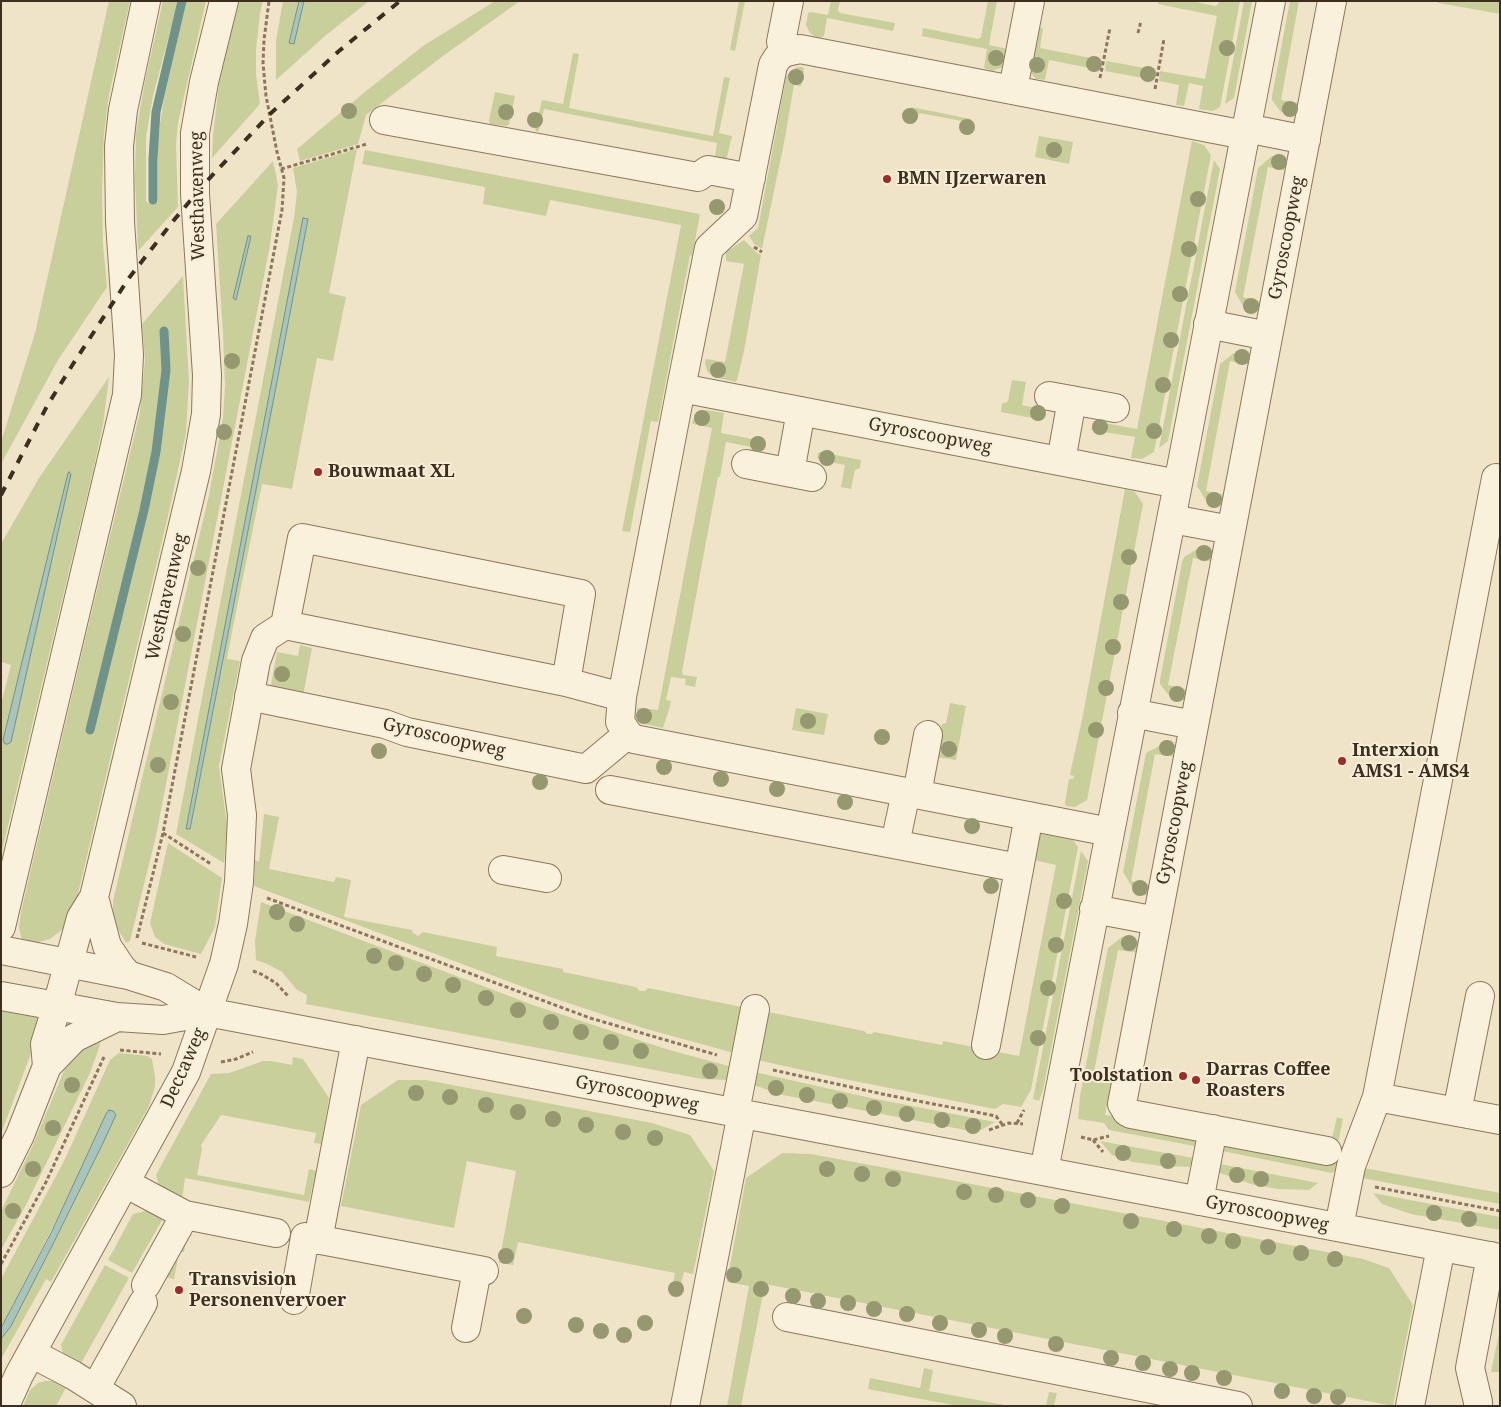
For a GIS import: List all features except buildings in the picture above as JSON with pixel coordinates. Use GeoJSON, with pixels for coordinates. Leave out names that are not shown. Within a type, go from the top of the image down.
{"type":"FeatureCollection","features":[{"type":"Feature","properties":{"kind":"street"},"geometry":{"type":"LineString","coordinates":[[1,927],[127,395],[129,355],[120,222],[119,146],[123,110],[146,1]]}},
{"type":"Feature","properties":{"kind":"street","name":"Westhavenweg"},"geometry":{"type":"LineString","coordinates":[[1,1173],[20,1135],[47,1066],[45,1044],[81,918],[94,898],[196,471],[204,429],[206,349],[195,194],[195,141],[204,82],[224,1]]}},
{"type":"Feature","properties":{"kind":"street"},"geometry":{"type":"LineString","coordinates":[[786,52],[781,42],[789,1]]}},
{"type":"Feature","properties":{"kind":"street"},"geometry":{"type":"LineString","coordinates":[[1013,90],[1030,1]]}},
{"type":"Feature","properties":{"kind":"street"},"geometry":{"type":"LineString","coordinates":[[1044,1171],[1271,1]]}},
{"type":"Feature","properties":{"kind":"street","name":"Gyroscoopweg"},"geometry":{"type":"LineString","coordinates":[[1327,1151],[1131,1114],[1127,1112],[1122,1104],[1332,1]]}},
{"type":"Feature","properties":{"kind":"street"},"geometry":{"type":"LineString","coordinates":[[1110,832],[634,739],[628,734],[620,722],[622,697],[709,248],[743,216],[773,65],[778,57],[786,52],[800,49],[1150,116],[1306,140]]}},
{"type":"Feature","properties":{"kind":"street"},"geometry":{"type":"LineString","coordinates":[[384,120],[698,177],[708,170],[750,186]]}},
{"type":"Feature","properties":{"kind":"street"},"geometry":{"type":"LineString","coordinates":[[1208,324],[1268,336]]}},
{"type":"Feature","properties":{"kind":"street","name":"Gyroscoopweg"},"geometry":{"type":"LineString","coordinates":[[681,388],[1178,484]]}},
{"type":"Feature","properties":{"kind":"street"},"geometry":{"type":"LineString","coordinates":[[1060,461],[1060,398],[1115,408]]}},
{"type":"Feature","properties":{"kind":"street"},"geometry":{"type":"LineString","coordinates":[[746,464],[801,474],[801,411]]}},
{"type":"Feature","properties":{"kind":"street"},"geometry":{"type":"LineString","coordinates":[[1339,1227],[1350,1166],[1377,1097],[1496,478]]}},
{"type":"Feature","properties":{"kind":"street"},"geometry":{"type":"LineString","coordinates":[[1172,519],[1231,530]]}},
{"type":"Feature","properties":{"kind":"street"},"geometry":{"type":"LineString","coordinates":[[566,682],[581,594],[302,538],[285,625],[566,682],[622,697]]}},
{"type":"Feature","properties":{"kind":"street","name":"Deccaweg"},"geometry":{"type":"LineString","coordinates":[[6,1406],[19,1375],[186,1072],[224,964],[236,904],[239,882],[242,815],[236,769],[256,661],[265,638],[285,625]]}},
{"type":"Feature","properties":{"kind":"street","name":"Gyroscoopweg"},"geometry":{"type":"LineString","coordinates":[[249,696],[385,724],[407,732],[586,769],[628,734]]}},
{"type":"Feature","properties":{"kind":"street"},"geometry":{"type":"LineString","coordinates":[[1132,713],[1194,725]]}},
{"type":"Feature","properties":{"kind":"street"},"geometry":{"type":"LineString","coordinates":[[903,846],[928,735]]}},
{"type":"Feature","properties":{"kind":"street"},"geometry":{"type":"LineString","coordinates":[[610,790],[1020,868]]}},
{"type":"Feature","properties":{"kind":"street"},"geometry":{"type":"LineString","coordinates":[[986,1045],[1029,816]]}},
{"type":"Feature","properties":{"kind":"street"},"geometry":{"type":"LineString","coordinates":[[503,870],[546,878]]}},
{"type":"Feature","properties":{"kind":"street"},"geometry":{"type":"LineString","coordinates":[[94,898],[107,946],[113,958],[128,975]]}},
{"type":"Feature","properties":{"kind":"street"},"geometry":{"type":"LineString","coordinates":[[1094,909],[1157,921]]}},
{"type":"Feature","properties":{"kind":"street","name":"Gyroscoopweg"},"geometry":{"type":"LineString","coordinates":[[1,950],[128,975],[166,987],[207,1012],[1496,1257],[1470,1368],[1485,1404]]}},
{"type":"Feature","properties":{"kind":"street","name":"Gyroscoopweg"},"geometry":{"type":"LineString","coordinates":[[1,996],[117,1018],[163,1020],[207,1012]]}},
{"type":"Feature","properties":{"kind":"street"},"geometry":{"type":"LineString","coordinates":[[1457,1112],[1480,996]]}},
{"type":"Feature","properties":{"kind":"street"},"geometry":{"type":"LineString","coordinates":[[685,1406],[755,1009]]}},
{"type":"Feature","properties":{"kind":"street","name":"Gyroscoopweg"},"geometry":{"type":"LineString","coordinates":[[47,1066],[74,1038],[117,1018]]}},
{"type":"Feature","properties":{"kind":"street"},"geometry":{"type":"LineString","coordinates":[[318,1240],[356,1040]]}},
{"type":"Feature","properties":{"kind":"street"},"geometry":{"type":"LineString","coordinates":[[1377,1097],[1500,1120]]}},
{"type":"Feature","properties":{"kind":"street"},"geometry":{"type":"LineString","coordinates":[[1199,1201],[1213,1129]]}},
{"type":"Feature","properties":{"kind":"street"},"geometry":{"type":"LineString","coordinates":[[125,1183],[185,1216],[276,1233]]}},
{"type":"Feature","properties":{"kind":"street"},"geometry":{"type":"LineString","coordinates":[[95,1389],[185,1216]]}},
{"type":"Feature","properties":{"kind":"street"},"geometry":{"type":"LineString","coordinates":[[294,1300],[305,1237],[480,1270],[466,1328]]}},
{"type":"Feature","properties":{"kind":"street"},"geometry":{"type":"LineString","coordinates":[[1410,1406],[1441,1247]]}},
{"type":"Feature","properties":{"kind":"street"},"geometry":{"type":"LineString","coordinates":[[787,1317],[1238,1406]]}},
{"type":"Feature","properties":{"kind":"street"},"geometry":{"type":"LineString","coordinates":[[31,1353],[73,1375],[122,1406]]}},
{"type":"Feature","properties":{"kind":"path"},"geometry":{"type":"LineString","coordinates":[[1138,34],[1141,21]]}},
{"type":"Feature","properties":{"kind":"path"},"geometry":{"type":"LineString","coordinates":[[1095,106],[1110,28]]}},
{"type":"Feature","properties":{"kind":"path"},"geometry":{"type":"LineString","coordinates":[[1150,116],[1164,39]]}},
{"type":"Feature","properties":{"kind":"path"},"geometry":{"type":"LineString","coordinates":[[281,169],[382,140],[384,120]]}},
{"type":"Feature","properties":{"kind":"path"},"geometry":{"type":"LineString","coordinates":[[163,833],[258,895],[581,1015],[664,1041],[745,1063],[877,1093],[996,1116],[1002,1124]]}},
{"type":"Feature","properties":{"kind":"path"},"geometry":{"type":"LineString","coordinates":[[136,942],[261,974],[276,982],[290,999]]}},
{"type":"Feature","properties":{"kind":"path"},"geometry":{"type":"LineString","coordinates":[[117,1049],[191,1057],[215,1062],[228,1061],[257,1050]]}},
{"type":"Feature","properties":{"kind":"green space"},"geometry":{"type":"Polygon","coordinates":[[[109,1],[130,1],[109,95],[104,134],[103,243],[107,287],[58,360],[1,464],[1,442],[35,333],[109,1]]]}},
{"type":"Feature","properties":{"kind":"green space"},"geometry":{"type":"Polygon","coordinates":[[[163,1],[178,1],[153,96],[146,137],[146,201],[152,204],[158,202],[160,124],[186,1],[206,1],[178,123],[176,145],[178,207],[138,251],[135,178],[136,133],[145,81],[163,1]]]}},
{"type":"Feature","properties":{"kind":"green space"},"geometry":{"type":"Polygon","coordinates":[[[239,1],[263,1],[256,50],[256,74],[260,104],[212,158],[219,84],[239,1]]]}},
{"type":"Feature","properties":{"kind":"green space"},"geometry":{"type":"Polygon","coordinates":[[[283,1],[299,1],[289,42],[294,44],[304,1],[369,1],[325,36],[276,80],[276,41],[283,1]]]}},
{"type":"Feature","properties":{"kind":"green space"},"geometry":{"type":"Polygon","coordinates":[[[495,1],[520,1],[443,56],[366,115],[358,144],[300,161],[297,149],[366,91],[423,46],[495,1]]]}},
{"type":"Feature","properties":{"kind":"green space"},"geometry":{"type":"Polygon","coordinates":[[[739,1],[745,1],[735,51],[730,50],[739,1]]]}},
{"type":"Feature","properties":{"kind":"green space"},"geometry":{"type":"Polygon","coordinates":[[[831,1],[840,1],[838,10],[840,13],[895,23],[893,31],[827,18],[824,36],[820,38],[814,36],[806,25],[808,13],[828,15],[831,1]]]}},
{"type":"Feature","properties":{"kind":"green space"},"geometry":{"type":"Polygon","coordinates":[[[988,1],[997,1],[989,45],[1008,49],[1004,65],[1001,68],[992,71],[984,68],[987,49],[922,36],[923,28],[978,39],[981,37],[988,1]]]}},
{"type":"Feature","properties":{"kind":"green space"},"geometry":{"type":"Polygon","coordinates":[[[1159,1],[1191,1],[1216,6],[1220,1],[1240,1],[1220,107],[1213,111],[1199,109],[1203,86],[1189,83],[1184,106],[1176,105],[1179,85],[1159,81],[1160,71],[1205,79],[1217,16],[1158,4],[1159,1]]]}},
{"type":"Feature","properties":{"kind":"green space"},"geometry":{"type":"Polygon","coordinates":[[[1244,1],[1252,1],[1234,98],[1225,104],[1244,1]]]}},
{"type":"Feature","properties":{"kind":"green space"},"geometry":{"type":"Polygon","coordinates":[[[1290,1],[1299,1],[1281,100],[1302,104],[1300,116],[1281,112],[1272,100],[1290,1]]]}},
{"type":"Feature","properties":{"kind":"green space"},"geometry":{"type":"Polygon","coordinates":[[[1432,1],[1500,1],[1500,14],[1439,3],[1432,1]]]}},
{"type":"Feature","properties":{"kind":"green space"},"geometry":{"type":"Polygon","coordinates":[[[1038,27],[1043,28],[1040,48],[1101,60],[1100,70],[1049,60],[1045,80],[1036,79],[1029,71],[1038,27]]]}},
{"type":"Feature","properties":{"kind":"green space"},"geometry":{"type":"Polygon","coordinates":[[[573,53],[579,54],[569,108],[713,136],[724,77],[730,78],[719,133],[732,136],[726,161],[714,163],[717,143],[544,109],[537,132],[535,130],[542,100],[563,104],[573,53]]]}},
{"type":"Feature","properties":{"kind":"green space"},"geometry":{"type":"Polygon","coordinates":[[[1106,61],[1156,70],[1154,80],[1105,71],[1106,61]]]}},
{"type":"Feature","properties":{"kind":"green space"},"geometry":{"type":"Polygon","coordinates":[[[797,67],[803,67],[804,70],[801,86],[794,85],[762,249],[754,244],[749,236],[758,228],[786,77],[797,67]]]}},
{"type":"Feature","properties":{"kind":"green space"},"geometry":{"type":"Polygon","coordinates":[[[495,92],[515,96],[507,126],[490,124],[489,120],[495,92]]]}},
{"type":"Feature","properties":{"kind":"green space"},"geometry":{"type":"Polygon","coordinates":[[[911,107],[971,119],[969,132],[960,131],[962,121],[919,113],[917,120],[909,119],[911,107]]]}},
{"type":"Feature","properties":{"kind":"green space"},"geometry":{"type":"Polygon","coordinates":[[[1039,136],[1073,142],[1069,164],[1035,157],[1039,136]]]}},
{"type":"Feature","properties":{"kind":"green space"},"geometry":{"type":"Polygon","coordinates":[[[1192,141],[1204,145],[1211,155],[1154,452],[1142,459],[1131,458],[1135,437],[1091,430],[1094,421],[1137,429],[1192,141]]]}},
{"type":"Feature","properties":{"kind":"green space"},"geometry":{"type":"Polygon","coordinates":[[[357,149],[329,293],[346,297],[333,361],[317,358],[292,489],[262,484],[231,637],[227,659],[240,661],[219,766],[227,825],[224,863],[176,834],[294,218],[297,192],[293,168],[357,149]],[[303,219],[187,829],[190,829],[308,220],[303,219]]]}},
{"type":"Feature","properties":{"kind":"green space"},"geometry":{"type":"Polygon","coordinates":[[[365,150],[700,214],[692,256],[690,255],[658,422],[651,421],[630,532],[622,531],[681,225],[550,200],[546,216],[483,204],[485,187],[362,164],[365,150]]]}},
{"type":"Feature","properties":{"kind":"green space"},"geometry":{"type":"Polygon","coordinates":[[[1272,156],[1292,160],[1289,171],[1268,167],[1243,297],[1264,302],[1262,312],[1244,308],[1235,292],[1258,168],[1272,156]]]}},
{"type":"Feature","properties":{"kind":"green space"},"geometry":{"type":"Polygon","coordinates":[[[1214,160],[1220,169],[1168,441],[1159,448],[1214,160]]]}},
{"type":"Feature","properties":{"kind":"green space"},"geometry":{"type":"Polygon","coordinates":[[[273,161],[278,185],[270,245],[156,836],[130,941],[126,943],[116,926],[113,916],[113,901],[209,495],[223,418],[225,385],[216,224],[273,161]]]}},
{"type":"Feature","properties":{"kind":"green space"},"geometry":{"type":"Polygon","coordinates":[[[744,240],[761,255],[744,351],[736,382],[713,377],[707,371],[705,363],[706,359],[725,362],[744,264],[726,261],[726,252],[744,240]]]}},
{"type":"Feature","properties":{"kind":"green space"},"geometry":{"type":"Polygon","coordinates":[[[183,276],[189,382],[186,433],[73,915],[63,929],[50,939],[31,944],[22,942],[19,927],[21,912],[140,412],[145,360],[142,324],[183,276]]]}},
{"type":"Feature","properties":{"kind":"green space"},"geometry":{"type":"Polygon","coordinates":[[[1234,353],[1254,355],[1252,365],[1230,361],[1206,491],[1227,495],[1225,506],[1207,502],[1197,486],[1220,364],[1234,353]]]}},
{"type":"Feature","properties":{"kind":"green space"},"geometry":{"type":"Polygon","coordinates":[[[109,377],[103,425],[93,471],[1,855],[1,704],[11,665],[1,662],[1,544],[39,478],[109,377]]]}},
{"type":"Feature","properties":{"kind":"green space"},"geometry":{"type":"Polygon","coordinates":[[[1012,380],[1026,382],[1022,405],[1044,410],[1042,420],[1001,412],[1002,403],[1008,401],[1012,380]]]}},
{"type":"Feature","properties":{"kind":"green space"},"geometry":{"type":"Polygon","coordinates":[[[707,410],[724,413],[721,433],[763,441],[764,443],[761,449],[726,442],[682,672],[683,675],[697,677],[695,687],[685,685],[686,679],[671,677],[666,700],[671,701],[663,728],[645,724],[638,717],[637,708],[658,710],[712,428],[693,424],[692,422],[697,413],[707,410]]]}},
{"type":"Feature","properties":{"kind":"green space"},"geometry":{"type":"Polygon","coordinates":[[[820,452],[861,460],[860,468],[855,470],[851,489],[841,487],[845,465],[819,460],[817,457],[820,452]]]}},
{"type":"Feature","properties":{"kind":"green space"},"geometry":{"type":"Polygon","coordinates":[[[1125,489],[1135,492],[1143,504],[1087,800],[1075,807],[1066,806],[1069,779],[1073,779],[1074,776],[1070,775],[1125,489]]]}},
{"type":"Feature","properties":{"kind":"green space"},"geometry":{"type":"Polygon","coordinates":[[[1199,548],[1216,551],[1214,562],[1193,558],[1168,685],[1189,690],[1188,701],[1171,698],[1160,684],[1160,680],[1182,562],[1184,557],[1199,548]]]}},
{"type":"Feature","properties":{"kind":"green space"},"geometry":{"type":"Polygon","coordinates":[[[300,645],[312,648],[303,696],[270,690],[277,652],[298,656],[300,645]]]}},
{"type":"Feature","properties":{"kind":"green space"},"geometry":{"type":"Polygon","coordinates":[[[950,703],[966,706],[956,760],[936,757],[942,724],[946,723],[950,703]]]}},
{"type":"Feature","properties":{"kind":"green space"},"geometry":{"type":"Polygon","coordinates":[[[796,708],[828,714],[824,735],[792,730],[796,708]]]}},
{"type":"Feature","properties":{"kind":"green space"},"geometry":{"type":"Polygon","coordinates":[[[1163,744],[1179,747],[1176,757],[1155,754],[1131,881],[1152,885],[1150,897],[1135,892],[1123,872],[1146,753],[1163,744]]]}},
{"type":"Feature","properties":{"kind":"green space"},"geometry":{"type":"Polygon","coordinates":[[[264,814],[279,817],[269,869],[334,882],[336,877],[351,880],[344,917],[412,930],[418,936],[423,932],[497,947],[496,956],[563,969],[563,972],[636,987],[640,991],[645,991],[648,988],[747,1008],[738,1054],[646,1029],[550,997],[254,886],[255,860],[259,862],[264,814]]]}},
{"type":"Feature","properties":{"kind":"green space"},"geometry":{"type":"Polygon","coordinates":[[[1042,834],[1073,840],[1078,847],[1031,1090],[1021,1107],[1003,1104],[995,1109],[753,1059],[763,1011],[864,1031],[867,1034],[874,1032],[942,1045],[943,1041],[1019,1056],[1056,865],[1034,860],[1039,836],[1042,834]]]}},
{"type":"Feature","properties":{"kind":"green space"},"geometry":{"type":"Polygon","coordinates":[[[168,843],[222,878],[215,927],[201,954],[164,944],[155,937],[150,923],[168,843]]]}},
{"type":"Feature","properties":{"kind":"green space"},"geometry":{"type":"Polygon","coordinates":[[[1081,851],[1088,861],[1043,1090],[1039,1101],[1033,1099],[1081,851]]]}},
{"type":"Feature","properties":{"kind":"green space"},"geometry":{"type":"Polygon","coordinates":[[[261,902],[533,1005],[666,1049],[736,1068],[730,1080],[702,1079],[306,1004],[307,995],[297,990],[282,972],[256,960],[255,941],[261,902]]]}},
{"type":"Feature","properties":{"kind":"green space"},"geometry":{"type":"Polygon","coordinates":[[[1122,937],[1141,941],[1139,953],[1118,950],[1094,1072],[1113,1075],[1105,1115],[1112,1116],[1118,1122],[1197,1138],[1200,1147],[1109,1130],[1104,1123],[1078,1119],[1080,1096],[1108,948],[1122,937]]]}},
{"type":"Feature","properties":{"kind":"green space"},"geometry":{"type":"Polygon","coordinates":[[[1,1008],[42,1015],[43,1021],[1,1134],[1,1008]]]}},
{"type":"Feature","properties":{"kind":"green space"},"geometry":{"type":"Polygon","coordinates":[[[97,1040],[100,1042],[100,1045],[90,1073],[27,1203],[1,1250],[1,1211],[32,1147],[66,1066],[79,1050],[97,1040]]]}},
{"type":"Feature","properties":{"kind":"green space"},"geometry":{"type":"Polygon","coordinates":[[[119,1053],[148,1056],[152,1059],[155,1086],[149,1106],[51,1282],[46,1279],[1,1359],[1,1339],[11,1326],[103,1143],[106,1114],[72,1190],[1,1328],[1,1279],[64,1161],[110,1060],[119,1053]]]}},
{"type":"Feature","properties":{"kind":"green space"},"geometry":{"type":"Polygon","coordinates":[[[293,1057],[303,1059],[329,1098],[321,1144],[314,1143],[316,1133],[221,1115],[201,1145],[202,1149],[197,1175],[304,1195],[309,1169],[316,1171],[309,1202],[185,1178],[182,1200],[159,1186],[156,1175],[211,1074],[229,1073],[263,1061],[292,1065],[293,1057]]]}},
{"type":"Feature","properties":{"kind":"green space"},"geometry":{"type":"Polygon","coordinates":[[[750,1071],[871,1098],[995,1122],[981,1130],[970,1131],[783,1095],[750,1084],[750,1071]]]}},
{"type":"Feature","properties":{"kind":"green space"},"geometry":{"type":"Polygon","coordinates":[[[398,1080],[426,1080],[652,1123],[690,1135],[714,1171],[693,1274],[684,1272],[679,1293],[671,1296],[675,1273],[518,1242],[513,1265],[499,1263],[516,1171],[467,1161],[454,1228],[341,1206],[361,1105],[398,1080]]]}},
{"type":"Feature","properties":{"kind":"green space"},"geometry":{"type":"Polygon","coordinates":[[[1337,1117],[1343,1119],[1334,1162],[1336,1163],[1335,1171],[1332,1173],[1217,1150],[1220,1144],[1331,1142],[1337,1117]]]}},
{"type":"Feature","properties":{"kind":"green space"},"geometry":{"type":"Polygon","coordinates":[[[1100,1141],[1199,1159],[1189,1167],[1133,1162],[1112,1155],[1100,1141]]]}},
{"type":"Feature","properties":{"kind":"green space"},"geometry":{"type":"Polygon","coordinates":[[[782,1153],[811,1154],[940,1178],[1363,1259],[1389,1268],[1413,1305],[1393,1406],[765,1284],[741,1406],[727,1406],[749,1286],[727,1282],[746,1178],[782,1153]]]}},
{"type":"Feature","properties":{"kind":"green space"},"geometry":{"type":"Polygon","coordinates":[[[1215,1163],[1318,1183],[1309,1190],[1278,1189],[1251,1184],[1220,1173],[1214,1165],[1215,1163]]]}},
{"type":"Feature","properties":{"kind":"green space"},"geometry":{"type":"Polygon","coordinates":[[[1364,1168],[1500,1193],[1500,1204],[1362,1178],[1364,1168]]]}},
{"type":"Feature","properties":{"kind":"green space"},"geometry":{"type":"Polygon","coordinates":[[[1373,1193],[1500,1217],[1500,1230],[1411,1214],[1382,1204],[1373,1193]]]}},
{"type":"Feature","properties":{"kind":"green space"},"geometry":{"type":"Polygon","coordinates":[[[154,1209],[165,1215],[132,1273],[108,1260],[133,1214],[154,1209]]]}},
{"type":"Feature","properties":{"kind":"green space"},"geometry":{"type":"Polygon","coordinates":[[[188,1230],[184,1252],[179,1252],[174,1279],[159,1276],[188,1230]]]}},
{"type":"Feature","properties":{"kind":"green space"},"geometry":{"type":"Polygon","coordinates":[[[105,1265],[129,1278],[80,1365],[63,1355],[61,1345],[105,1265]]]}},
{"type":"Feature","properties":{"kind":"green space"},"geometry":{"type":"Polygon","coordinates":[[[1500,1329],[1500,1372],[1491,1372],[1500,1329]]]}},
{"type":"Feature","properties":{"kind":"green space"},"geometry":{"type":"Polygon","coordinates":[[[924,1368],[933,1370],[929,1391],[1010,1406],[958,1406],[868,1389],[870,1378],[920,1388],[924,1368]]]}},
{"type":"Feature","properties":{"kind":"green space"},"geometry":{"type":"Polygon","coordinates":[[[57,1381],[67,1386],[56,1406],[23,1406],[30,1390],[38,1383],[57,1381]]]}},
{"type":"Feature","properties":{"kind":"green space"},"geometry":{"type":"Polygon","coordinates":[[[1049,1392],[1057,1393],[1054,1406],[1046,1406],[1049,1392]]]}},
{"type":"Feature","properties":{"kind":"water"},"geometry":{"type":"Polygon","coordinates":[[[299,1],[304,1],[294,44],[289,43],[299,1]]]}},
{"type":"Feature","properties":{"kind":"water"},"geometry":{"type":"Polygon","coordinates":[[[303,218],[308,219],[275,392],[190,829],[186,829],[303,218]]]}},
{"type":"Feature","properties":{"kind":"water"},"geometry":{"type":"Polygon","coordinates":[[[248,236],[251,236],[236,300],[233,298],[248,236]]]}},
{"type":"Feature","properties":{"kind":"water"},"geometry":{"type":"Polygon","coordinates":[[[69,472],[71,474],[11,742],[5,744],[3,740],[69,472]]]}},
{"type":"Feature","properties":{"kind":"water"},"geometry":{"type":"Polygon","coordinates":[[[109,1110],[113,1111],[116,1115],[103,1143],[11,1326],[1,1339],[1,1328],[52,1231],[109,1110]]]}},
{"type":"Feature","properties":{"kind":"waterway"},"geometry":{"type":"LineString","coordinates":[[153,200],[156,112],[182,1]]}},
{"type":"Feature","properties":{"kind":"waterway"},"geometry":{"type":"LineString","coordinates":[[90,730],[144,510],[156,452],[166,370],[164,331]]}},
{"type":"Feature","properties":{"kind":"railway"},"geometry":{"type":"LineString","coordinates":[[1,495],[47,406],[73,364],[129,278],[174,220],[206,182],[270,114],[339,51],[400,1]]}},
{"type":"Feature","properties":{"kind":"place","name":"BMN IJzerwaren"},"geometry":{"type":"Point","coordinates":[887,179]}},
{"type":"Feature","properties":{"kind":"place","name":"Bouwmaat XL"},"geometry":{"type":"Point","coordinates":[318,472]}},
{"type":"Feature","properties":{"kind":"place","name":"Interxion AMS1 - AMS4"},"geometry":{"type":"Point","coordinates":[1342,761]}},
{"type":"Feature","properties":{"kind":"place","name":"Toolstation"},"geometry":{"type":"Point","coordinates":[1183,1076]}},
{"type":"Feature","properties":{"kind":"place","name":"Darras Coffee Roasters"},"geometry":{"type":"Point","coordinates":[1196,1080]}},
{"type":"Feature","properties":{"kind":"place","name":"Transvision Personenvervoer"},"geometry":{"type":"Point","coordinates":[179,1290]}}]}
